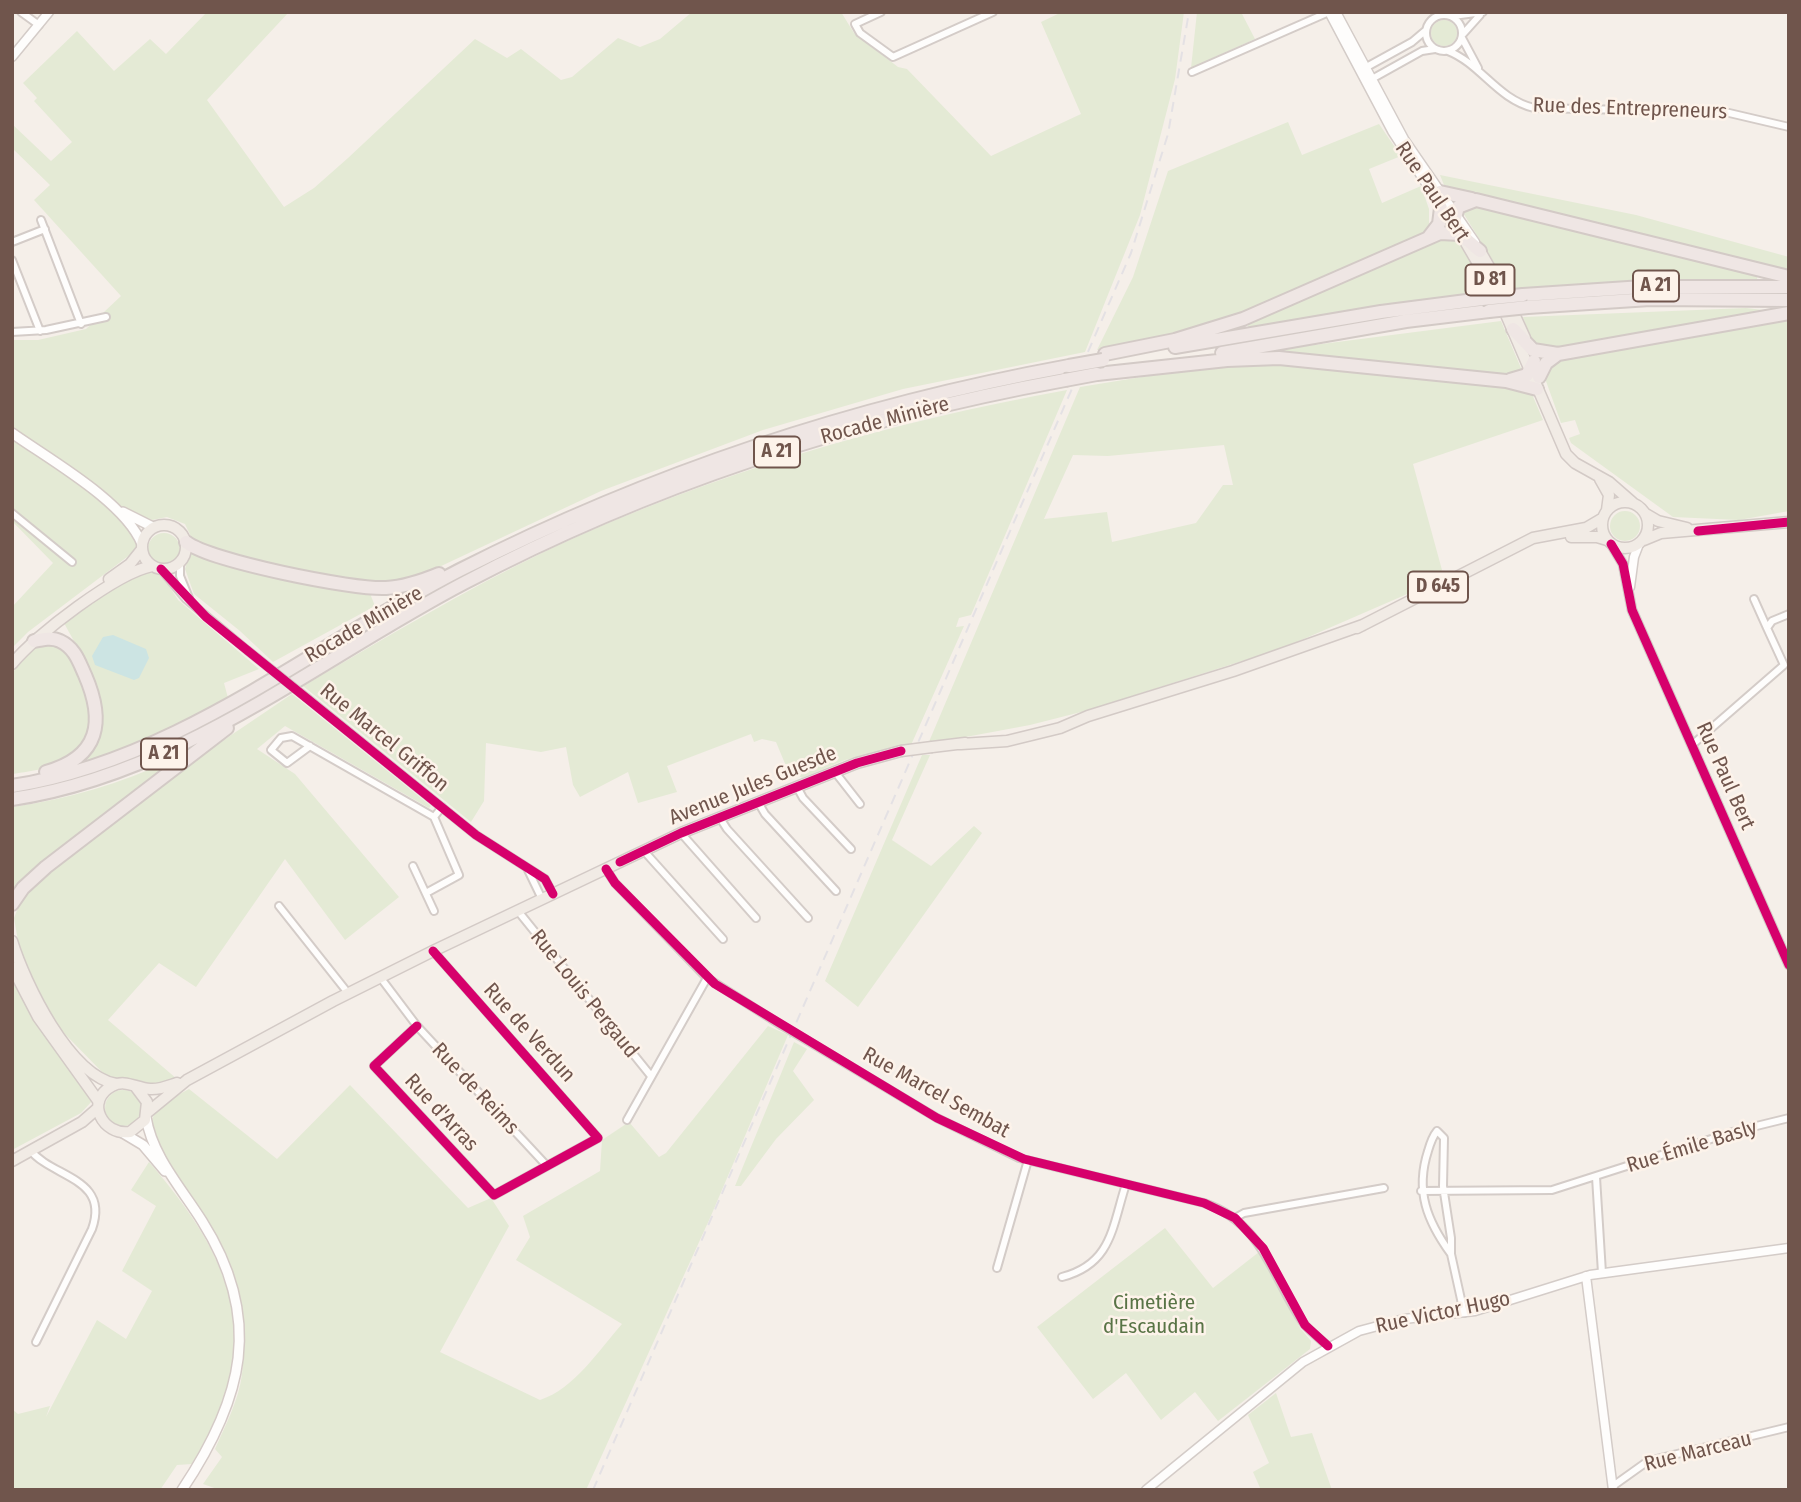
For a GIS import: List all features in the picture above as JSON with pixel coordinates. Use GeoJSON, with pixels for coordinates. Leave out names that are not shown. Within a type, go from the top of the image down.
{"type":"FeatureCollection","features":[{"type":"Feature","properties":{"kind":"highway"},"geometry":{"type":"LineString","coordinates":[[1440,192],[1789,277]]}},
{"type":"Feature","properties":{"kind":"highway"},"geometry":{"type":"LineString","coordinates":[[1104,357],[1175,340],[1253,316],[1429,237],[1450,232],[1456,224],[1462,204],[1476,200]]}},
{"type":"Feature","properties":{"kind":"highway"},"geometry":{"type":"LineString","coordinates":[[1429,237],[1439,225],[1441,208]]}},
{"type":"Feature","properties":{"kind":"highway"},"geometry":{"type":"LineString","coordinates":[[1456,224],[1480,251]]}},
{"type":"Feature","properties":{"kind":"highway","name":"Rocade Minière"},"geometry":{"type":"LineString","coordinates":[[12,786],[83,770],[156,743],[407,599],[520,540],[625,494],[768,441],[884,406],[1071,363],[1381,312],[1486,305],[1643,286],[1789,287]]}},
{"type":"Feature","properties":{"kind":"highway","name":"Rocade Minière"},"geometry":{"type":"LineString","coordinates":[[1526,301],[1789,300]]}},
{"type":"Feature","properties":{"kind":"highway","name":"Rocade Minière"},"geometry":{"type":"LineString","coordinates":[[12,799],[81,785],[145,762],[206,732],[490,570],[590,523],[691,482],[877,422],[1065,380],[1486,305]]}},
{"type":"Feature","properties":{"kind":"highway"},"geometry":{"type":"LineString","coordinates":[[1513,329],[1528,347],[1540,352],[1558,354],[1789,313]]}},
{"type":"Feature","properties":{"kind":"highway"},"geometry":{"type":"LineString","coordinates":[[1097,374],[1227,359],[1279,358],[1506,381],[1535,374],[1558,354]]}},
{"type":"Feature","properties":{"kind":"highway"},"geometry":{"type":"LineString","coordinates":[[186,542],[224,558],[343,584],[385,588],[422,580],[499,546],[520,540]]}},
{"type":"Feature","properties":{"kind":"highway"},"geometry":{"type":"LineString","coordinates":[[12,779],[68,764],[85,750],[97,727],[93,696],[73,651],[57,640],[34,640]]}},
{"type":"Feature","properties":{"kind":"highway"},"geometry":{"type":"LineString","coordinates":[[12,904],[23,888],[46,867],[205,744],[302,676]]}},
{"type":"Feature","properties":{"kind":"main road","name":"Rue Paul Bert"},"geometry":{"type":"LineString","coordinates":[[1456,224],[1493,285],[1535,374]]}},
{"type":"Feature","properties":{"kind":"main road","name":"Rue Paul Bert"},"geometry":{"type":"LineString","coordinates":[[1480,251],[1506,296],[1528,347],[1549,412],[1569,457],[1633,503]]}},
{"type":"Feature","properties":{"kind":"main road"},"geometry":{"type":"LineString","coordinates":[[12,435],[107,502],[153,527],[173,526],[186,542],[186,553],[180,563],[122,578],[34,640],[12,664]]}},
{"type":"Feature","properties":{"kind":"main road"},"geometry":{"type":"LineString","coordinates":[[1600,478],[1609,495],[1602,528],[1609,542],[1626,549],[1661,533],[1789,522]]}},
{"type":"Feature","properties":{"kind":"main road"},"geometry":{"type":"LineString","coordinates":[[107,502],[132,528],[146,560],[157,568]]}},
{"type":"Feature","properties":{"kind":"main road"},"geometry":{"type":"LineString","coordinates":[[1605,514],[1618,503],[1633,503],[1658,521],[1698,531]]}},
{"type":"Feature","properties":{"kind":"main road"},"geometry":{"type":"LineString","coordinates":[[1641,542],[1649,528],[1645,513]]}},
{"type":"Feature","properties":{"kind":"main road","name":"Avenue Jules Guesde"},"geometry":{"type":"LineString","coordinates":[[187,1080],[348,993],[433,951],[681,833],[758,802],[835,772],[901,751],[961,744],[1088,716],[1233,671],[1363,625],[1513,548],[1542,535],[1588,528],[1605,514]]}},
{"type":"Feature","properties":{"kind":"main road"},"geometry":{"type":"LineString","coordinates":[[12,654],[37,631],[126,567],[153,527]]}},
{"type":"Feature","properties":{"kind":"main road","name":"Avenue Jules Guesde"},"geometry":{"type":"LineString","coordinates":[[1513,548],[1574,537],[1597,537],[1609,542]]}},
{"type":"Feature","properties":{"kind":"main road"},"geometry":{"type":"LineString","coordinates":[[12,942],[31,987],[57,1031],[94,1074],[117,1084],[135,1086],[145,1096],[153,1140],[212,1237],[227,1269],[236,1301],[239,1341],[235,1381],[225,1416],[182,1490]]}},
{"type":"Feature","properties":{"kind":"main road"},"geometry":{"type":"LineString","coordinates":[[12,967],[37,1017],[99,1105],[106,1127]]}},
{"type":"Feature","properties":{"kind":"main road","name":"D 645"},"geometry":{"type":"LineString","coordinates":[[135,1086],[157,1089],[187,1080]]}},
{"type":"Feature","properties":{"kind":"main road","name":"D 645"},"geometry":{"type":"LineString","coordinates":[[147,1115],[187,1080]]}},
{"type":"Feature","properties":{"kind":"main road"},"geometry":{"type":"LineString","coordinates":[[12,1161],[86,1120],[99,1105],[106,1091],[117,1084]]}},
{"type":"Feature","properties":{"kind":"main road"},"geometry":{"type":"LineString","coordinates":[[123,1133],[139,1128],[147,1115]]}},
{"type":"Feature","properties":{"kind":"main road"},"geometry":{"type":"LineString","coordinates":[[60,1135],[86,1127],[106,1127],[123,1133],[142,1145],[185,1194]]}},
{"type":"Feature","properties":{"kind":"street"},"geometry":{"type":"LineString","coordinates":[[21,12],[39,25]]}},
{"type":"Feature","properties":{"kind":"street"},"geometry":{"type":"LineString","coordinates":[[12,57],[49,12]]}},
{"type":"Feature","properties":{"kind":"street"},"geometry":{"type":"LineString","coordinates":[[881,12],[855,24],[860,33],[892,57],[993,12]]}},
{"type":"Feature","properties":{"kind":"street"},"geometry":{"type":"LineString","coordinates":[[1192,72],[1329,12]]}},
{"type":"Feature","properties":{"kind":"street","name":"Rue Paul Bert"},"geometry":{"type":"LineString","coordinates":[[1329,12],[1441,208],[1480,251]]}},
{"type":"Feature","properties":{"kind":"street","name":"Rue Paul Bert"},"geometry":{"type":"LineString","coordinates":[[1336,12],[1362,70]]}},
{"type":"Feature","properties":{"kind":"street"},"geometry":{"type":"LineString","coordinates":[[1426,12],[1427,39],[1435,49]]}},
{"type":"Feature","properties":{"kind":"street"},"geometry":{"type":"LineString","coordinates":[[1362,70],[1412,42],[1445,14],[1483,12]]}},
{"type":"Feature","properties":{"kind":"street"},"geometry":{"type":"LineString","coordinates":[[1368,81],[1422,51],[1448,51],[1457,46],[1462,36],[1483,12]]}},
{"type":"Feature","properties":{"kind":"street"},"geometry":{"type":"LineString","coordinates":[[1445,14],[1460,24],[1462,36]]}},
{"type":"Feature","properties":{"kind":"street","name":"Rue des Entrepreneurs"},"geometry":{"type":"LineString","coordinates":[[1462,36],[1481,73]]}},
{"type":"Feature","properties":{"kind":"street","name":"Rue des Entrepreneurs"},"geometry":{"type":"LineString","coordinates":[[1448,51],[1481,73],[1510,99],[1534,108],[1725,112],[1789,127]]}},
{"type":"Feature","properties":{"kind":"street","name":"Rue Paul Bert"},"geometry":{"type":"LineString","coordinates":[[1368,81],[1440,192],[1456,224]]}},
{"type":"Feature","properties":{"kind":"street"},"geometry":{"type":"LineString","coordinates":[[41,220],[82,324]]}},
{"type":"Feature","properties":{"kind":"street"},"geometry":{"type":"LineString","coordinates":[[12,242],[45,229]]}},
{"type":"Feature","properties":{"kind":"street"},"geometry":{"type":"LineString","coordinates":[[12,260],[40,331]]}},
{"type":"Feature","properties":{"kind":"street"},"geometry":{"type":"LineString","coordinates":[[12,332],[40,331],[106,317]]}},
{"type":"Feature","properties":{"kind":"street"},"geometry":{"type":"LineString","coordinates":[[12,513],[72,562]]}},
{"type":"Feature","properties":{"kind":"street","name":"Rue Paul Bert"},"geometry":{"type":"LineString","coordinates":[[1609,542],[1624,567],[1629,600],[1789,965]]}},
{"type":"Feature","properties":{"kind":"street"},"geometry":{"type":"LineString","coordinates":[[1629,600],[1634,557],[1641,542]]}},
{"type":"Feature","properties":{"kind":"street"},"geometry":{"type":"LineString","coordinates":[[180,563],[183,586],[193,606]]}},
{"type":"Feature","properties":{"kind":"street","name":"Rue Marcel Griffon"},"geometry":{"type":"LineString","coordinates":[[157,568],[193,606],[484,841],[545,879],[553,894]]}},
{"type":"Feature","properties":{"kind":"street"},"geometry":{"type":"LineString","coordinates":[[1754,599],[1789,673]]}},
{"type":"Feature","properties":{"kind":"street"},"geometry":{"type":"LineString","coordinates":[[1767,628],[1772,621],[1789,614]]}},
{"type":"Feature","properties":{"kind":"street"},"geometry":{"type":"LineString","coordinates":[[1692,745],[1784,665]]}},
{"type":"Feature","properties":{"kind":"street","name":"Rue Marcel Griffon"},"geometry":{"type":"LineString","coordinates":[[310,746],[287,762],[271,750],[288,735],[310,746],[434,817]]}},
{"type":"Feature","properties":{"kind":"street"},"geometry":{"type":"LineString","coordinates":[[835,772],[860,804]]}},
{"type":"Feature","properties":{"kind":"street"},"geometry":{"type":"LineString","coordinates":[[797,787],[803,798],[851,849]]}},
{"type":"Feature","properties":{"kind":"street"},"geometry":{"type":"LineString","coordinates":[[758,802],[765,814],[836,891]]}},
{"type":"Feature","properties":{"kind":"street"},"geometry":{"type":"LineString","coordinates":[[426,893],[459,875],[434,817],[442,807]]}},
{"type":"Feature","properties":{"kind":"street"},"geometry":{"type":"LineString","coordinates":[[720,818],[808,918]]}},
{"type":"Feature","properties":{"kind":"street"},"geometry":{"type":"LineString","coordinates":[[681,833],[756,918]]}},
{"type":"Feature","properties":{"kind":"street"},"geometry":{"type":"LineString","coordinates":[[644,851],[723,939]]}},
{"type":"Feature","properties":{"kind":"street"},"geometry":{"type":"LineString","coordinates":[[413,866],[434,911]]}},
{"type":"Feature","properties":{"kind":"street"},"geometry":{"type":"LineString","coordinates":[[527,869],[542,899]]}},
{"type":"Feature","properties":{"kind":"street","name":"Rue Marcel Sembat"},"geometry":{"type":"LineString","coordinates":[[606,869],[615,883],[707,978],[937,1118],[1028,1160],[1204,1203],[1235,1218],[1263,1248],[1305,1325],[1328,1346]]}},
{"type":"Feature","properties":{"kind":"street"},"geometry":{"type":"LineString","coordinates":[[279,906],[348,993]]}},
{"type":"Feature","properties":{"kind":"street","name":"Rue Louis Pergaud"},"geometry":{"type":"LineString","coordinates":[[518,911],[651,1076]]}},
{"type":"Feature","properties":{"kind":"street","name":"Rue de Verdun"},"geometry":{"type":"LineString","coordinates":[[433,951],[598,1138],[547,1166]]}},
{"type":"Feature","properties":{"kind":"street","name":"Rue de Reims"},"geometry":{"type":"LineString","coordinates":[[380,977],[417,1026],[547,1166]]}},
{"type":"Feature","properties":{"kind":"street"},"geometry":{"type":"LineString","coordinates":[[627,1120],[707,978]]}},
{"type":"Feature","properties":{"kind":"street","name":"Rue d'Arras"},"geometry":{"type":"LineString","coordinates":[[417,1026],[374,1066],[494,1195],[547,1166]]}},
{"type":"Feature","properties":{"kind":"street","name":"Rue Émile Basly"},"geometry":{"type":"LineString","coordinates":[[1422,1191],[1552,1190],[1730,1133],[1789,1118]]}},
{"type":"Feature","properties":{"kind":"street"},"geometry":{"type":"LineString","coordinates":[[1451,1254],[1439,1238],[1422,1191],[1422,1170],[1437,1131],[1444,1138],[1443,1190],[1451,1254],[1464,1313]]}},
{"type":"Feature","properties":{"kind":"street"},"geometry":{"type":"LineString","coordinates":[[30,1150],[43,1162],[83,1184],[96,1211],[92,1229],[36,1342]]}},
{"type":"Feature","properties":{"kind":"street"},"geometry":{"type":"LineString","coordinates":[[997,1268],[1028,1160]]}},
{"type":"Feature","properties":{"kind":"street"},"geometry":{"type":"LineString","coordinates":[[1596,1177],[1602,1273]]}},
{"type":"Feature","properties":{"kind":"street"},"geometry":{"type":"LineString","coordinates":[[1062,1278],[1078,1272],[1103,1254],[1126,1184]]}},
{"type":"Feature","properties":{"kind":"street"},"geometry":{"type":"LineString","coordinates":[[1235,1218],[1244,1213],[1384,1188]]}},
{"type":"Feature","properties":{"kind":"street","name":"Rue Victor Hugo"},"geometry":{"type":"LineString","coordinates":[[1146,1490],[1293,1369],[1328,1346],[1359,1331],[1392,1321],[1464,1313],[1586,1276],[1789,1248]]}},
{"type":"Feature","properties":{"kind":"street"},"geometry":{"type":"LineString","coordinates":[[1586,1276],[1613,1488]]}},
{"type":"Feature","properties":{"kind":"street","name":"Rue Marceau"},"geometry":{"type":"LineString","coordinates":[[1613,1488],[1648,1461],[1789,1427]]}},
{"type":"Feature","properties":{"kind":"green space"},"geometry":{"type":"Polygon","coordinates":[[[207,12],[289,12],[207,100],[284,207],[314,188],[475,39],[507,58],[521,49],[561,80],[572,77],[618,38],[640,47],[660,39],[692,12],[841,12],[854,33],[898,67],[907,69],[991,156],[1081,114],[1041,22],[1062,12],[1184,12],[1175,79],[1140,215],[1085,352],[903,389],[763,430],[601,491],[422,575],[382,584],[371,596],[375,606],[273,662],[194,594],[185,569],[193,541],[185,524],[167,517],[152,520],[137,514],[128,529],[137,542],[135,551],[28,632],[12,648],[12,607],[53,563],[12,521],[12,340],[38,340],[86,329],[121,296],[34,200],[50,185],[12,148],[12,124],[51,161],[72,142],[34,101],[37,98],[23,83],[77,31],[114,71],[150,39],[166,54],[207,12]]]}},
{"type":"Feature","properties":{"kind":"green space"},"geometry":{"type":"Polygon","coordinates":[[[1197,12],[1241,12],[1255,39],[1191,68],[1197,12]]]}},
{"type":"Feature","properties":{"kind":"green space"},"geometry":{"type":"Polygon","coordinates":[[[1444,20],[1453,24],[1457,33],[1453,42],[1444,46],[1435,42],[1431,33],[1435,24],[1444,20]]]}},
{"type":"Feature","properties":{"kind":"green space"},"geometry":{"type":"Polygon","coordinates":[[[1288,122],[1302,155],[1379,124],[1401,156],[1369,169],[1382,203],[1421,186],[1429,209],[1429,229],[1458,242],[1489,290],[1249,329],[1245,314],[1202,328],[1097,350],[1133,277],[1168,171],[1288,122]]]}},
{"type":"Feature","properties":{"kind":"green space"},"geometry":{"type":"Polygon","coordinates":[[[1440,175],[1636,215],[1789,257],[1789,272],[1759,266],[1757,279],[1510,289],[1462,211],[1469,193],[1444,185],[1440,175]]]}},
{"type":"Feature","properties":{"kind":"green space"},"geometry":{"type":"Polygon","coordinates":[[[1746,308],[1789,313],[1789,511],[1739,520],[1673,517],[1571,443],[1569,438],[1580,434],[1575,420],[1561,423],[1523,317],[1746,308]]]}},
{"type":"Feature","properties":{"kind":"green space"},"geometry":{"type":"Polygon","coordinates":[[[1501,321],[1543,420],[1413,464],[1442,570],[1428,585],[1283,648],[1085,711],[1030,725],[928,744],[1080,387],[1191,369],[1270,364],[1275,350],[1501,321]],[[1224,445],[1108,456],[1073,455],[1044,519],[1107,512],[1112,542],[1196,523],[1223,485],[1233,485],[1224,445]]]}},
{"type":"Feature","properties":{"kind":"green space"},"geometry":{"type":"Polygon","coordinates":[[[1067,390],[971,615],[959,618],[956,627],[964,626],[911,745],[845,760],[802,778],[786,766],[776,742],[762,739],[754,742],[751,734],[667,766],[677,792],[638,803],[628,772],[580,797],[573,785],[566,747],[541,752],[486,743],[484,801],[471,822],[303,686],[424,615],[517,565],[610,522],[673,497],[802,453],[868,434],[1067,390]]]}},
{"type":"Feature","properties":{"kind":"green space"},"geometry":{"type":"Polygon","coordinates":[[[1625,511],[1636,515],[1640,526],[1636,537],[1625,541],[1614,537],[1610,526],[1614,515],[1625,511]]]}},
{"type":"Feature","properties":{"kind":"green space"},"geometry":{"type":"Polygon","coordinates":[[[164,533],[175,538],[180,549],[175,560],[164,565],[153,560],[148,549],[153,538],[164,533]]]}},
{"type":"Feature","properties":{"kind":"green space"},"geometry":{"type":"Polygon","coordinates":[[[146,571],[162,575],[178,600],[259,669],[224,683],[228,698],[145,740],[80,764],[93,747],[100,729],[101,712],[92,676],[64,623],[129,578],[146,571]]]}},
{"type":"Feature","properties":{"kind":"green space"},"geometry":{"type":"Polygon","coordinates":[[[44,644],[58,648],[80,673],[89,708],[88,726],[83,742],[68,759],[45,768],[12,774],[12,673],[35,647],[44,644]]]}},
{"type":"Feature","properties":{"kind":"green space"},"geometry":{"type":"Polygon","coordinates":[[[292,694],[431,806],[429,808],[285,726],[257,749],[295,774],[399,897],[345,940],[285,859],[196,987],[159,963],[108,1020],[177,1079],[152,1088],[105,1075],[60,1029],[38,994],[20,953],[14,918],[21,900],[12,898],[12,807],[93,790],[171,760],[181,769],[292,694]]]}},
{"type":"Feature","properties":{"kind":"green space"},"geometry":{"type":"Polygon","coordinates":[[[922,755],[930,755],[892,840],[931,866],[974,826],[982,833],[858,1007],[825,981],[922,755]]]}},
{"type":"Feature","properties":{"kind":"green space"},"geometry":{"type":"Polygon","coordinates":[[[12,976],[42,1032],[93,1100],[81,1113],[12,1150],[12,976]]]}},
{"type":"Feature","properties":{"kind":"green space"},"geometry":{"type":"Polygon","coordinates":[[[768,1026],[788,1035],[710,1218],[586,1490],[220,1490],[203,1484],[222,1457],[215,1449],[240,1384],[244,1338],[240,1302],[230,1267],[213,1229],[156,1140],[152,1124],[160,1107],[189,1089],[277,1159],[350,1085],[468,1208],[491,1198],[509,1226],[440,1352],[540,1400],[552,1395],[575,1378],[622,1324],[516,1260],[530,1237],[523,1216],[600,1171],[602,1140],[629,1122],[659,1157],[666,1153],[768,1026]]]}},
{"type":"Feature","properties":{"kind":"green space"},"geometry":{"type":"Polygon","coordinates":[[[794,1042],[807,1049],[793,1071],[814,1100],[776,1139],[741,1186],[735,1186],[794,1042]]]}},
{"type":"Feature","properties":{"kind":"green space"},"geometry":{"type":"Polygon","coordinates":[[[123,1090],[136,1095],[141,1108],[136,1121],[123,1126],[110,1121],[105,1108],[110,1095],[123,1090]]]}},
{"type":"Feature","properties":{"kind":"green space"},"geometry":{"type":"Polygon","coordinates":[[[149,1162],[192,1217],[209,1245],[222,1275],[231,1305],[235,1337],[232,1371],[223,1407],[192,1464],[177,1465],[160,1490],[12,1490],[12,1409],[18,1414],[50,1406],[46,1417],[97,1320],[126,1339],[152,1291],[122,1271],[156,1206],[131,1190],[149,1162]]]}},
{"type":"Feature","properties":{"kind":"green space","name":"Cimetière d'Escaudain"},"geometry":{"type":"Polygon","coordinates":[[[1165,1228],[1213,1288],[1259,1252],[1300,1328],[1311,1341],[1310,1349],[1218,1421],[1195,1392],[1161,1420],[1126,1373],[1093,1399],[1037,1327],[1165,1228]]]}},
{"type":"Feature","properties":{"kind":"green space"},"geometry":{"type":"Polygon","coordinates":[[[1276,1393],[1291,1437],[1312,1433],[1332,1490],[1261,1490],[1253,1472],[1269,1463],[1248,1415],[1276,1393]]]}},
{"type":"Feature","properties":{"kind":"water"},"geometry":{"type":"Polygon","coordinates":[[[113,635],[146,649],[149,658],[139,678],[134,680],[95,665],[92,656],[103,637],[113,635]]]}},
{"type":"Feature","properties":{"kind":"railway"},"geometry":{"type":"LineString","coordinates":[[593,1490],[1131,253],[1168,134],[1189,12]]}},
{"type":"Feature","properties":{"kind":"cycle path"},"geometry":{"type":"LineString","coordinates":[[1698,531],[1789,522]]}},
{"type":"Feature","properties":{"kind":"cycle path"},"geometry":{"type":"LineString","coordinates":[[1611,544],[1623,564],[1632,610],[1789,965]]}},
{"type":"Feature","properties":{"kind":"cycle path"},"geometry":{"type":"LineString","coordinates":[[161,569],[206,617],[476,835],[545,879],[553,894]]}},
{"type":"Feature","properties":{"kind":"cycle path"},"geometry":{"type":"LineString","coordinates":[[620,862],[681,833],[857,763],[901,751]]}},
{"type":"Feature","properties":{"kind":"cycle path"},"geometry":{"type":"LineString","coordinates":[[606,869],[615,883],[715,984],[937,1118],[1024,1159],[1204,1203],[1235,1218],[1263,1248],[1305,1325],[1328,1346]]}},
{"type":"Feature","properties":{"kind":"cycle path"},"geometry":{"type":"LineString","coordinates":[[417,1026],[374,1066],[494,1195],[598,1138],[433,951]]}}]}
